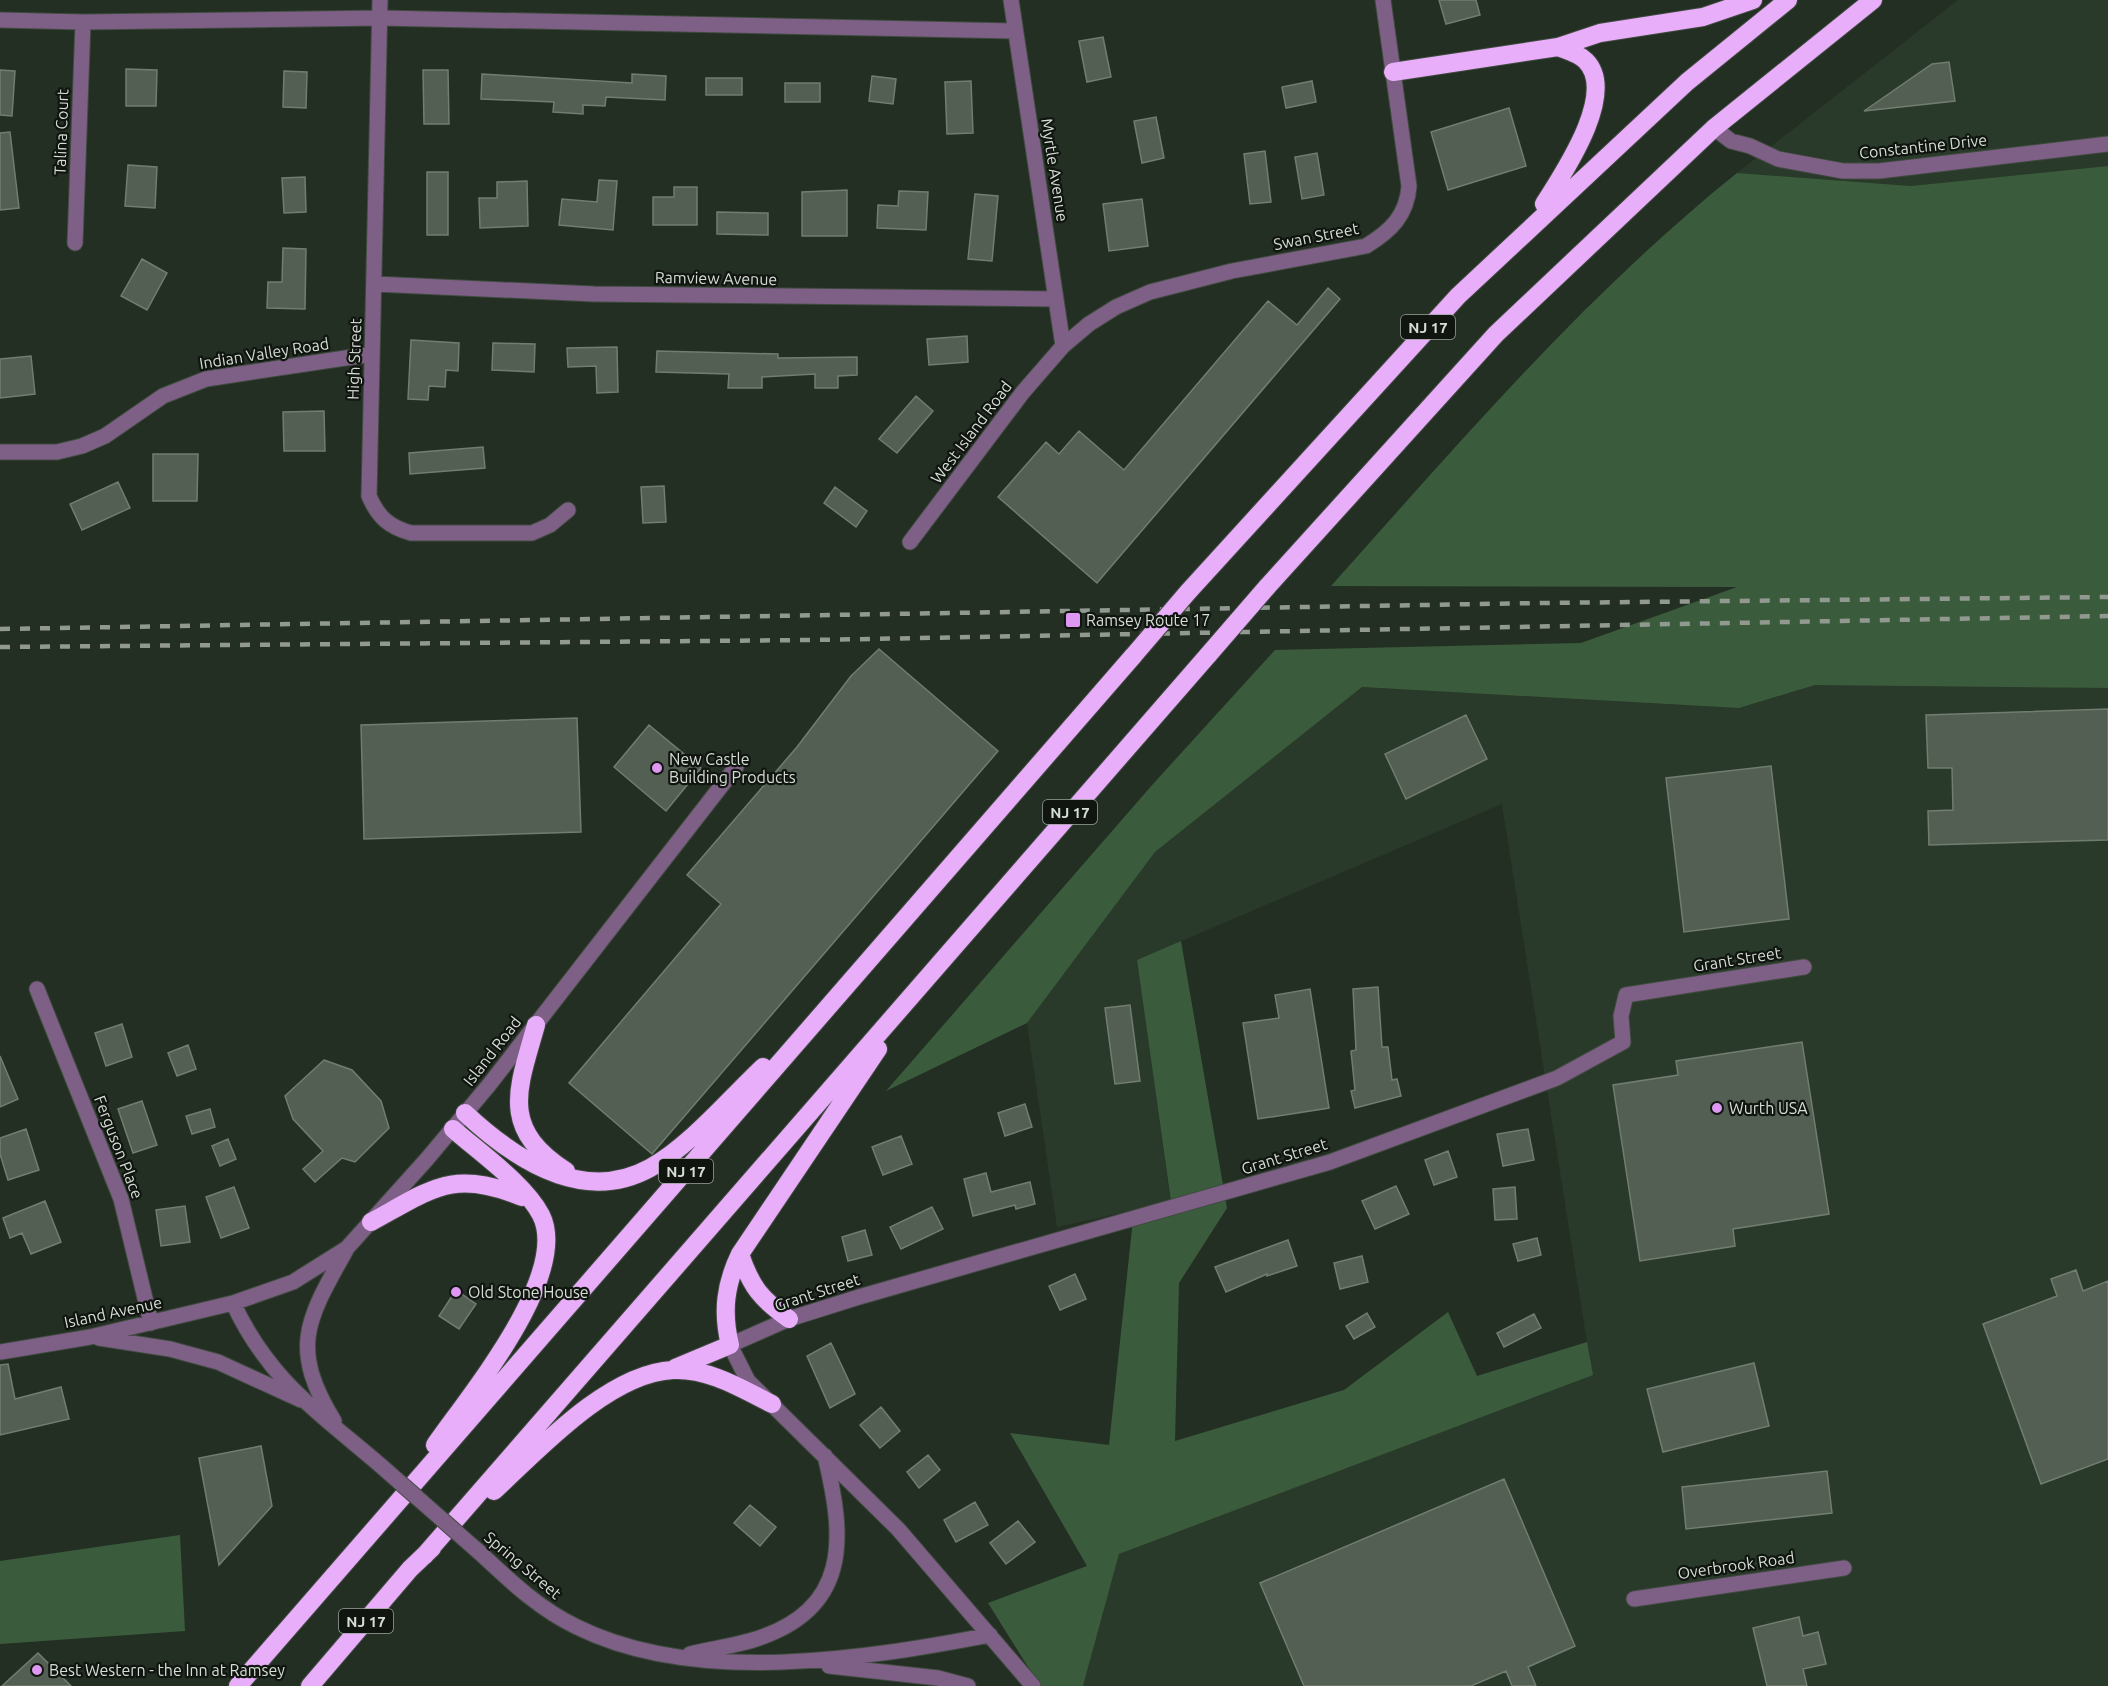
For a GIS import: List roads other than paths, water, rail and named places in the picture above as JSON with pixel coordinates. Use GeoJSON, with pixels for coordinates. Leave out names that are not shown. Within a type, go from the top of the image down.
{"type":"FeatureCollection","features":[{"type":"Feature","properties":{"kind":"highway"},"geometry":{"type":"LineString","coordinates":[[1393,72],[1558,47],[1600,33],[1703,17],[1753,0]]}},
{"type":"Feature","properties":{"kind":"highway","name":"NJ 17"},"geometry":{"type":"LineString","coordinates":[[238,1686],[1188,592],[1413,343],[1531,226],[1687,82],[1788,0]]}},
{"type":"Feature","properties":{"kind":"highway","name":"NJ 17"},"geometry":{"type":"LineString","coordinates":[[310,1686],[1209,654],[1496,334],[1714,128],[1873,0]]}},
{"type":"Feature","properties":{"kind":"highway"},"geometry":{"type":"LineString","coordinates":[[1531,226],[1577,151],[1595,93],[1593,73],[1588,63],[1577,54],[1558,47]]}},
{"type":"Feature","properties":{"kind":"highway"},"geometry":{"type":"LineString","coordinates":[[424,1556],[579,1414],[628,1384],[730,1345],[725,1320],[725,1299],[729,1279],[740,1254],[834,1111],[932,971]]}},
{"type":"Feature","properties":{"kind":"highway"},"geometry":{"type":"LineString","coordinates":[[465,1113],[525,1161],[549,1172],[581,1179],[624,1179],[661,1161],[683,1143],[843,991]]}},
{"type":"Feature","properties":{"kind":"highway"},"geometry":{"type":"LineString","coordinates":[[536,1025],[519,1089],[520,1118],[538,1148],[556,1164],[581,1179]]}},
{"type":"Feature","properties":{"kind":"highway"},"geometry":{"type":"LineString","coordinates":[[382,1520],[516,1328],[545,1263],[546,1238],[541,1216],[529,1200],[453,1128]]}},
{"type":"Feature","properties":{"kind":"highway"},"geometry":{"type":"LineString","coordinates":[[372,1222],[427,1193],[453,1184],[485,1183],[529,1200]]}},
{"type":"Feature","properties":{"kind":"highway"},"geometry":{"type":"LineString","coordinates":[[740,1254],[751,1284],[772,1306],[789,1319]]}},
{"type":"Feature","properties":{"kind":"highway"},"geometry":{"type":"LineString","coordinates":[[672,1369],[719,1379],[772,1404]]}},
{"type":"Feature","properties":{"kind":"street","name":"High Street"},"geometry":{"type":"LineString","coordinates":[[380,0],[369,495],[375,510],[383,520],[396,529],[411,533],[532,533],[550,525],[568,510]]}},
{"type":"Feature","properties":{"kind":"street","name":"Myrtle Avenue"},"geometry":{"type":"LineString","coordinates":[[1011,0],[1064,346]]}},
{"type":"Feature","properties":{"kind":"street","name":"Swan Street"},"geometry":{"type":"LineString","coordinates":[[1064,346],[1107,313],[1150,292],[1232,271],[1366,246],[1383,236],[1397,222],[1408,203],[1409,186],[1383,0]]}},
{"type":"Feature","properties":{"kind":"street"},"geometry":{"type":"LineString","coordinates":[[0,20],[83,22],[380,18],[1016,31]]}},
{"type":"Feature","properties":{"kind":"street","name":"Talina Court"},"geometry":{"type":"LineString","coordinates":[[75,243],[83,22]]}},
{"type":"Feature","properties":{"kind":"street","name":"Constantine Drive"},"geometry":{"type":"LineString","coordinates":[[1714,128],[1731,141],[1750,146],[1778,159],[1843,171],[1879,171],[2108,144]]}},
{"type":"Feature","properties":{"kind":"street","name":"Ramview Avenue"},"geometry":{"type":"LineString","coordinates":[[375,284],[594,294],[1056,299]]}},
{"type":"Feature","properties":{"kind":"street","name":"West Island Road"},"geometry":{"type":"LineString","coordinates":[[910,542],[1023,392],[1064,346]]}},
{"type":"Feature","properties":{"kind":"street","name":"Indian Valley Road"},"geometry":{"type":"LineString","coordinates":[[0,452],[57,452],[82,446],[105,436],[164,396],[206,379],[372,354]]}},
{"type":"Feature","properties":{"kind":"street","name":"Island Road"},"geometry":{"type":"LineString","coordinates":[[233,1303],[293,1281],[347,1248],[372,1222],[453,1128],[536,1025],[736,768]]}},
{"type":"Feature","properties":{"kind":"street","name":"Grant Street"},"geometry":{"type":"LineString","coordinates":[[730,1345],[789,1319],[1329,1162],[1557,1078],[1623,1042],[1621,1016],[1626,995],[1803,967]]}},
{"type":"Feature","properties":{"kind":"street","name":"Ferguson Place"},"geometry":{"type":"LineString","coordinates":[[38,989],[121,1199],[151,1323]]}},
{"type":"Feature","properties":{"kind":"street"},"geometry":{"type":"LineString","coordinates":[[340,1431],[312,1379],[306,1344],[313,1314],[347,1248]]}},
{"type":"Feature","properties":{"kind":"street","name":"Island Avenue"},"geometry":{"type":"LineString","coordinates":[[0,1352],[90,1337],[233,1303]]}},
{"type":"Feature","properties":{"kind":"street","name":"Spring Street"},"geometry":{"type":"LineString","coordinates":[[233,1303],[261,1351],[301,1400],[380,1465],[542,1607],[577,1627],[618,1644],[675,1657],[724,1661],[871,1655],[990,1635]]}},
{"type":"Feature","properties":{"kind":"street"},"geometry":{"type":"LineString","coordinates":[[90,1337],[170,1349],[218,1362],[301,1400]]}},
{"type":"Feature","properties":{"kind":"street"},"geometry":{"type":"LineString","coordinates":[[730,1345],[748,1381],[898,1529],[1033,1686]]}},
{"type":"Feature","properties":{"kind":"street"},"geometry":{"type":"LineString","coordinates":[[675,1657],[766,1635],[795,1621],[816,1599],[831,1574],[839,1542],[837,1508],[825,1456]]}},
{"type":"Feature","properties":{"kind":"street","name":"Overbrook Road"},"geometry":{"type":"LineString","coordinates":[[1634,1599],[1844,1568]]}},
{"type":"Feature","properties":{"kind":"street"},"geometry":{"type":"LineString","coordinates":[[781,1660],[921,1676],[968,1686]]}},
{"type":"Feature","properties":{"kind":"railway"},"geometry":{"type":"LineString","coordinates":[[0,629],[1541,603],[2108,597]]}},
{"type":"Feature","properties":{"kind":"railway"},"geometry":{"type":"LineString","coordinates":[[0,647],[813,640],[2108,616]]}},
{"type":"Feature","properties":{"kind":"place","name":"Ramsey Route 17"},"geometry":{"type":"Point","coordinates":[1073,620]}},
{"type":"Feature","properties":{"kind":"place","name":"New Castle Building Products"},"geometry":{"type":"Point","coordinates":[657,768]}},
{"type":"Feature","properties":{"kind":"place","name":"Wurth USA"},"geometry":{"type":"Point","coordinates":[1717,1108]}},
{"type":"Feature","properties":{"kind":"place","name":"Old Stone House"},"geometry":{"type":"Point","coordinates":[456,1292]}},
{"type":"Feature","properties":{"kind":"place","name":"Best Western - the Inn at Ramsey"},"geometry":{"type":"Point","coordinates":[37,1670]}}]}
